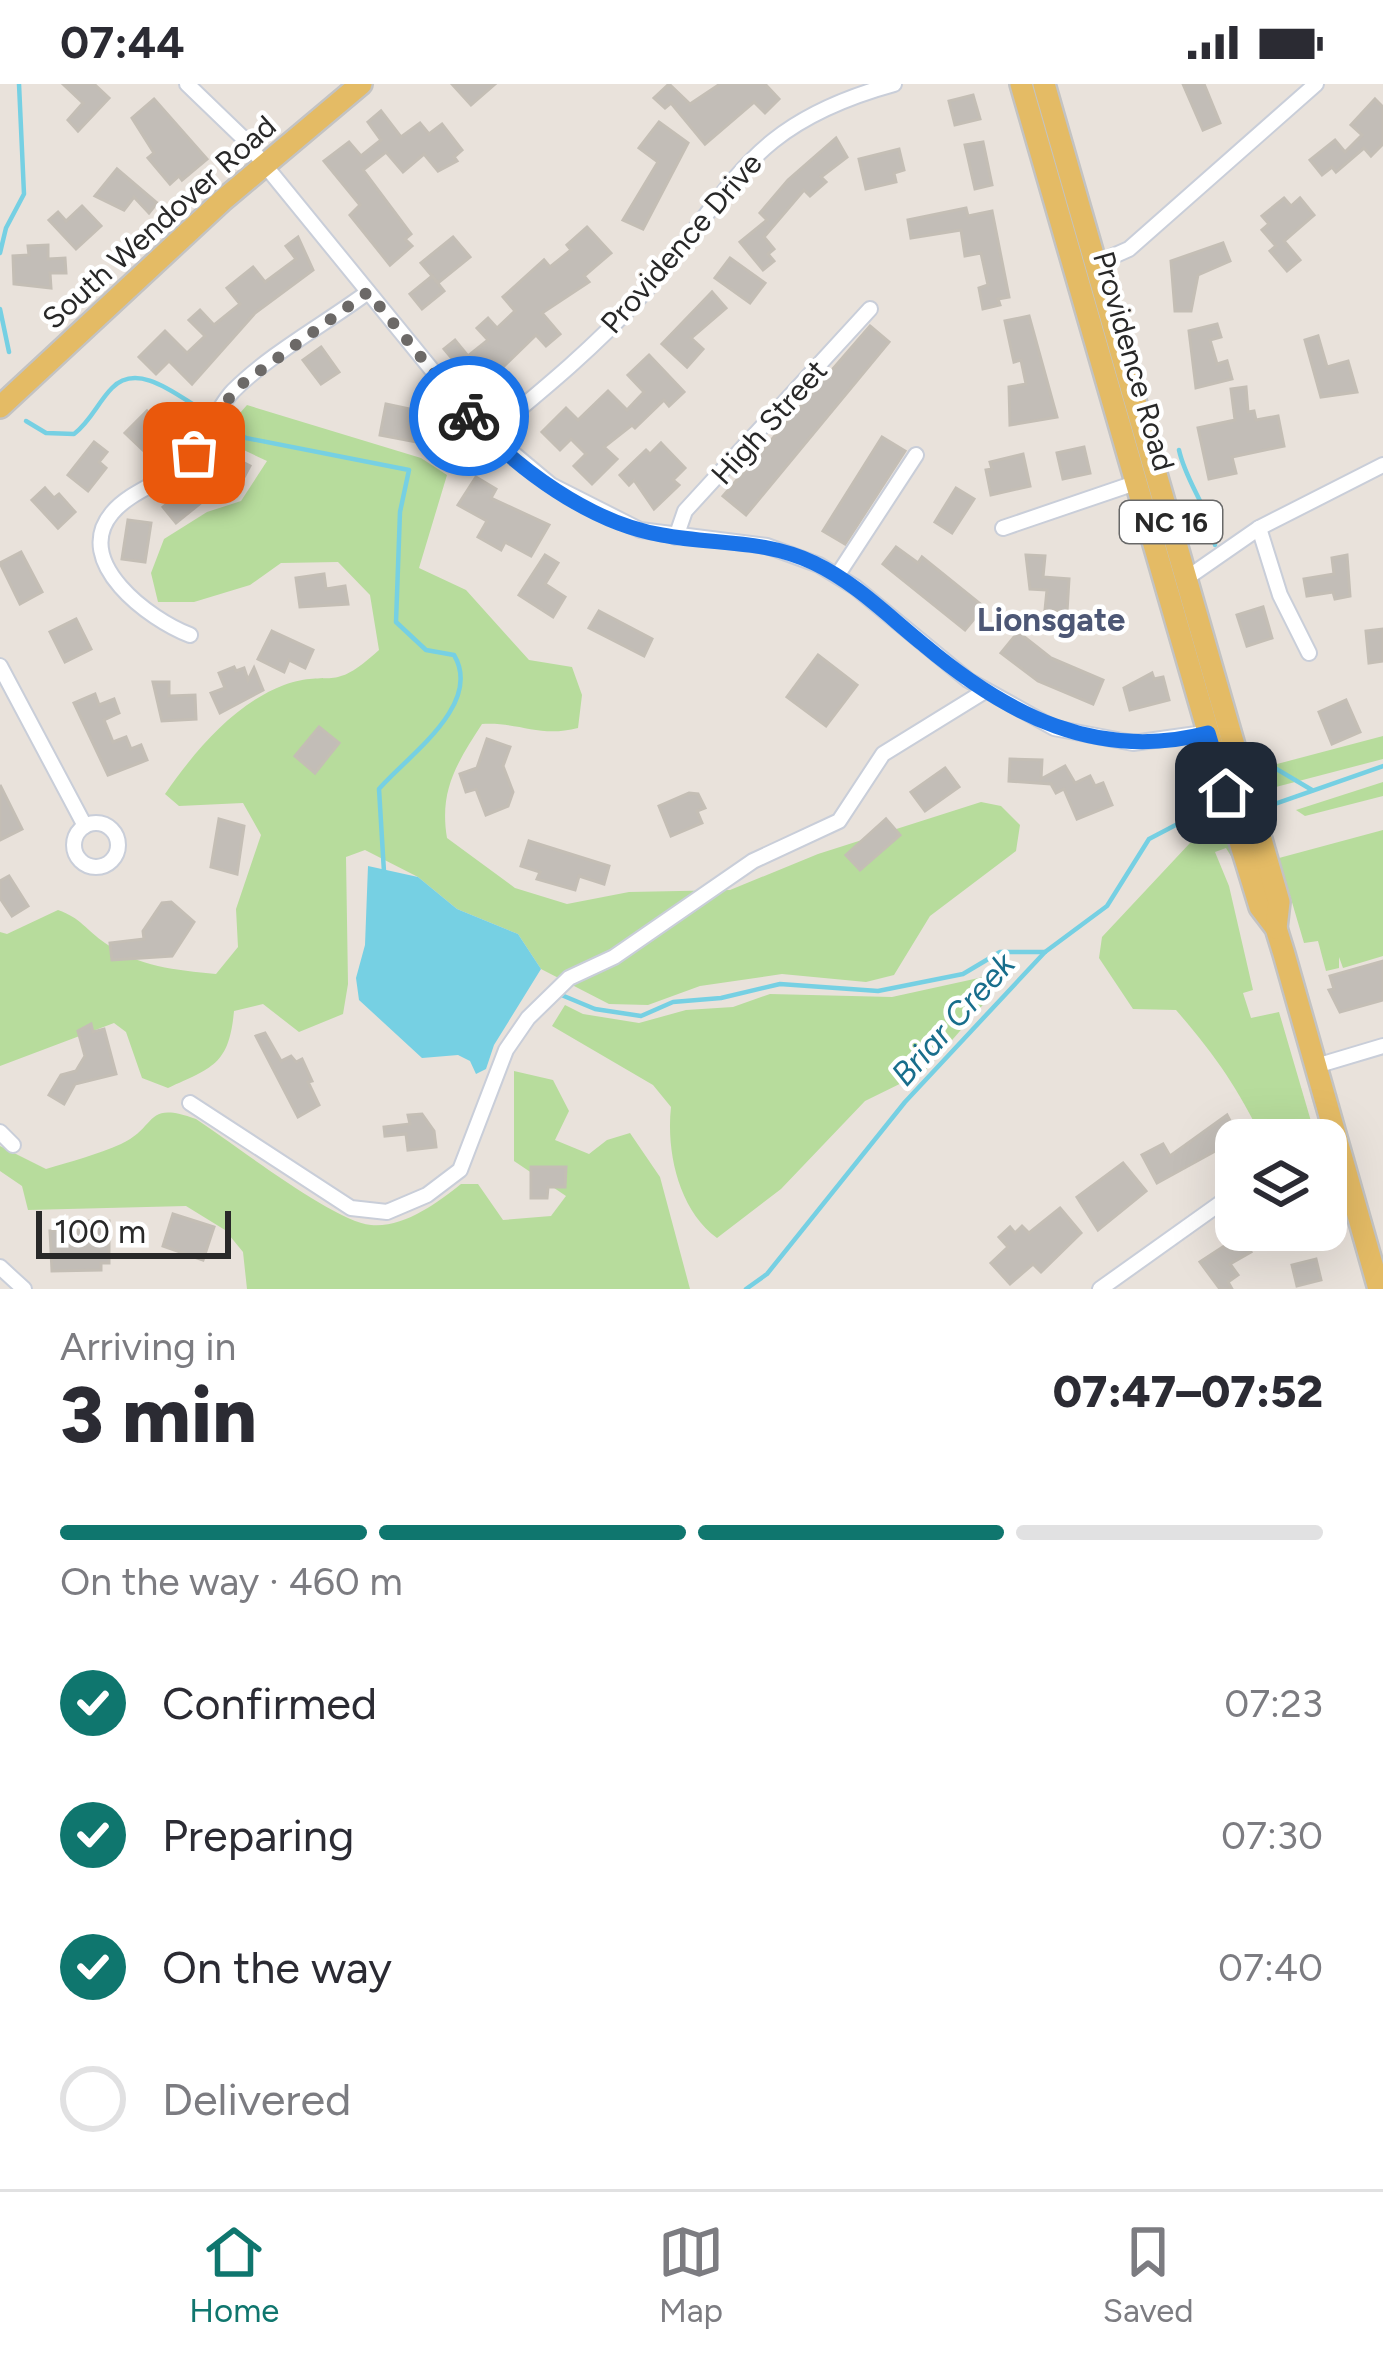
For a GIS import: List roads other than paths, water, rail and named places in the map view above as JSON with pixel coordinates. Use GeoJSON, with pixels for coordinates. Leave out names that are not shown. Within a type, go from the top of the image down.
{"type":"FeatureCollection","features":[{"type":"Feature","properties":{"kind":"main road","name":"South Wendover Road"},"geometry":{"type":"LineString","coordinates":[[0,407],[265,165],[361,84]]}},
{"type":"Feature","properties":{"kind":"main road","name":"Providence Road"},"geometry":{"type":"LineString","coordinates":[[1021,84],[1086,267],[1218,730],[1260,907],[1276,928],[1327,1119]]}},
{"type":"Feature","properties":{"kind":"main road","name":"Providence Road"},"geometry":{"type":"LineString","coordinates":[[1043,84],[1138,482],[1178,583]]}},
{"type":"Feature","properties":{"kind":"main road","name":"Providence Road"},"geometry":{"type":"LineString","coordinates":[[1347,1190],[1379,1289]]}},
{"type":"Feature","properties":{"kind":"street"},"geometry":{"type":"LineString","coordinates":[[187,84],[265,165],[488,436],[574,499],[640,530],[767,545],[837,576],[985,691],[1036,721],[1097,740],[1160,743],[1218,730]]}},
{"type":"Feature","properties":{"kind":"street","name":"Providence Drive"},"geometry":{"type":"LineString","coordinates":[[488,436],[636,302],[731,179],[769,141],[826,106],[894,84]]}},
{"type":"Feature","properties":{"kind":"street"},"geometry":{"type":"LineString","coordinates":[[1086,267],[1129,249],[1316,84]]}},
{"type":"Feature","properties":{"kind":"street"},"geometry":{"type":"LineString","coordinates":[[190,635],[164,624],[111,576],[100,545],[104,525],[118,506],[189,459],[235,389],[368,292]]}},
{"type":"Feature","properties":{"kind":"street","name":"High Street"},"geometry":{"type":"LineString","coordinates":[[676,537],[680,517],[870,309]]}},
{"type":"Feature","properties":{"kind":"street"},"geometry":{"type":"LineString","coordinates":[[837,576],[916,455]]}},
{"type":"Feature","properties":{"kind":"street"},"geometry":{"type":"LineString","coordinates":[[1178,583],[1259,528],[1383,465]]}},
{"type":"Feature","properties":{"kind":"street"},"geometry":{"type":"LineString","coordinates":[[1003,528],[1138,482]]}},
{"type":"Feature","properties":{"kind":"street"},"geometry":{"type":"LineString","coordinates":[[1259,528],[1280,595],[1309,653]]}},
{"type":"Feature","properties":{"kind":"street"},"geometry":{"type":"LineString","coordinates":[[0,665],[85,826]]}},
{"type":"Feature","properties":{"kind":"street"},"geometry":{"type":"LineString","coordinates":[[190,1103],[325,1196],[361,1212],[387,1212],[446,1184],[460,1171],[506,1050],[565,982],[614,957],[753,860],[839,821],[883,754],[985,691]]}},
{"type":"Feature","properties":{"kind":"street"},"geometry":{"type":"LineString","coordinates":[[1316,1066],[1383,1046]]}},
{"type":"Feature","properties":{"kind":"street"},"geometry":{"type":"LineString","coordinates":[[0,1132],[13,1145]]}},
{"type":"Feature","properties":{"kind":"street"},"geometry":{"type":"LineString","coordinates":[[1100,1289],[1215,1207]]}},
{"type":"Feature","properties":{"kind":"street"},"geometry":{"type":"LineString","coordinates":[[0,1267],[24,1289]]}},
{"type":"Feature","properties":{"kind":"street"},"geometry":{"type":"LineString","coordinates":[[1123,1271],[1128,1289]]}},
{"type":"Feature","properties":{"kind":"water"},"geometry":{"type":"Polygon","coordinates":[[[368,866],[418,877],[457,909],[518,934],[541,969],[494,1045],[486,1069],[476,1074],[470,1061],[458,1055],[422,1058],[359,1000],[356,978],[365,945],[368,866]]]}},
{"type":"Feature","properties":{"kind":"waterway"},"geometry":{"type":"LineString","coordinates":[[0,253],[6,228],[24,194],[19,84]]}},
{"type":"Feature","properties":{"kind":"waterway"},"geometry":{"type":"LineString","coordinates":[[0,309],[9,352]]}},
{"type":"Feature","properties":{"kind":"waterway"},"geometry":{"type":"LineString","coordinates":[[26,421],[46,433],[74,434],[112,388],[134,378],[158,384],[202,410]]}},
{"type":"Feature","properties":{"kind":"waterway"},"geometry":{"type":"LineString","coordinates":[[230,427],[246,438],[409,470],[400,512],[396,622],[426,650],[454,655],[459,693],[438,729],[379,789],[384,872]]}},
{"type":"Feature","properties":{"kind":"waterway"},"geometry":{"type":"LineString","coordinates":[[1179,450],[1215,545]]}},
{"type":"Feature","properties":{"kind":"waterway"},"geometry":{"type":"LineString","coordinates":[[1268,764],[1312,790]]}},
{"type":"Feature","properties":{"kind":"waterway","name":"Briar Creek"},"geometry":{"type":"LineString","coordinates":[[1269,806],[1383,766]]}},
{"type":"Feature","properties":{"kind":"waterway","name":"Briar Creek"},"geometry":{"type":"LineString","coordinates":[[746,1289],[767,1274],[905,1102],[1045,952],[1107,906],[1149,839],[1189,818],[1216,817]]}},
{"type":"Feature","properties":{"kind":"waterway"},"geometry":{"type":"LineString","coordinates":[[559,994],[595,1009],[641,1016],[673,1002],[721,998],[780,984],[878,991],[963,974],[1000,952],[1045,952]]}},
{"type":"Feature","properties":{"kind":"district","name":"Lionsgate"},"geometry":{"type":"Point","coordinates":[1051,619]}}]}
